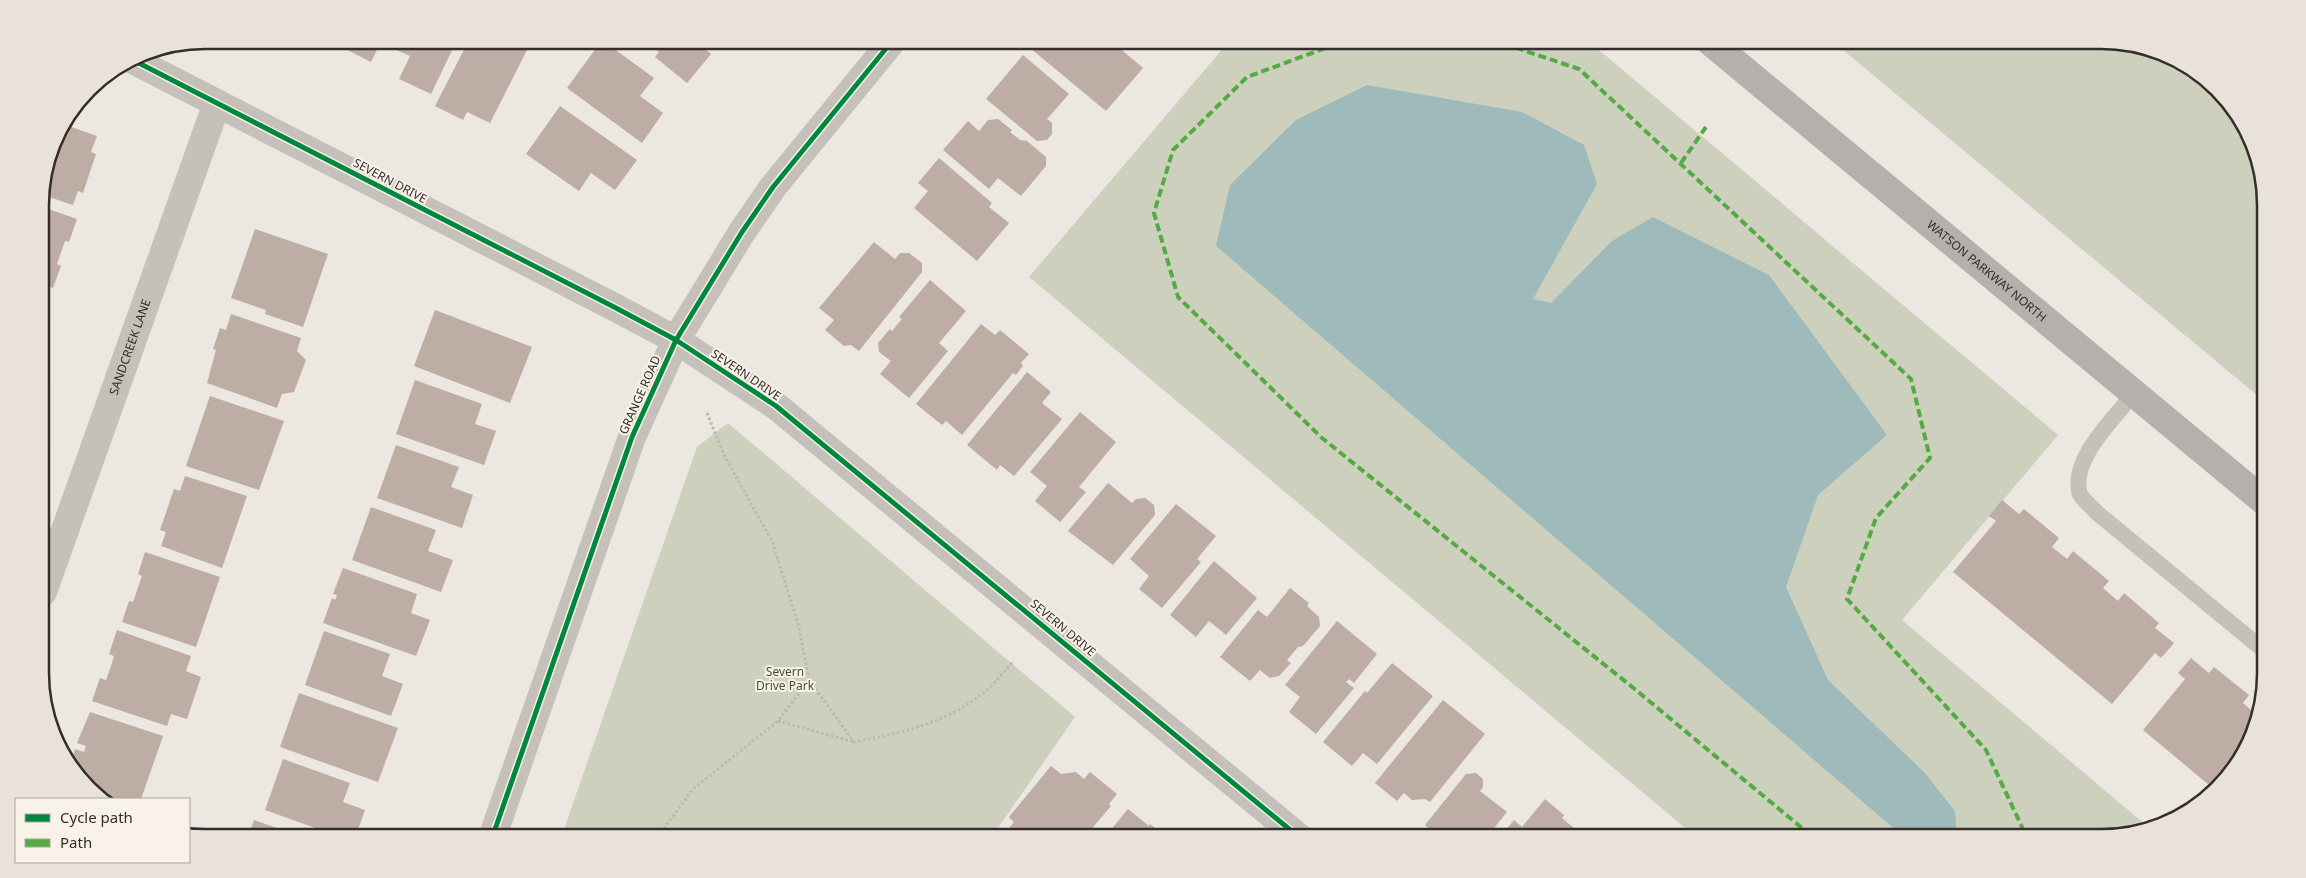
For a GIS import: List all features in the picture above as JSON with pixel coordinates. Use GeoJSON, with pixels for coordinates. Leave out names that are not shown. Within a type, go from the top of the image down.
{"type":"FeatureCollection","features":[{"type":"Feature","properties":{"kind":"main road","name":"WATSON PARKWAY NORTH"},"geometry":{"type":"LineString","coordinates":[[1719,49],[2257,495]]}},
{"type":"Feature","properties":{"kind":"street","name":"GRANGE ROAD"},"geometry":{"type":"LineString","coordinates":[[495,829],[632,437],[676,340],[742,232],[773,187],[886,49]]}},
{"type":"Feature","properties":{"kind":"street","name":"SEVERN DRIVE"},"geometry":{"type":"LineString","coordinates":[[140,63],[676,340],[776,406],[1289,829]]}},
{"type":"Feature","properties":{"kind":"street","name":"SANDCREEK LANE"},"geometry":{"type":"LineString","coordinates":[[49,572],[217,103]]}},
{"type":"Feature","properties":{"kind":"lane"},"geometry":{"type":"LineString","coordinates":[[2134,393],[2084,457],[2078,476],[2079,493],[2096,512],[2257,645]]}},
{"type":"Feature","properties":{"kind":"path"},"geometry":{"type":"LineString","coordinates":[[708,413],[724,455],[772,541],[798,627],[809,680],[854,742]]}},
{"type":"Feature","properties":{"kind":"path"},"geometry":{"type":"LineString","coordinates":[[778,721],[854,742],[909,731],[953,714],[984,693],[1014,660]]}},
{"type":"Feature","properties":{"kind":"path"},"geometry":{"type":"LineString","coordinates":[[663,829],[692,789],[778,721],[809,680]]}},
{"type":"Feature","properties":{"kind":"green space"},"geometry":{"type":"Polygon","coordinates":[[[1222,49],[1598,49],[2058,435],[1902,620],[2144,823],[2111,829],[1686,829],[1029,277],[1222,49]]]}},
{"type":"Feature","properties":{"kind":"green space"},"geometry":{"type":"Polygon","coordinates":[[[1842,49],[2122,50],[2142,54],[2170,65],[2204,87],[2225,110],[2236,127],[2252,164],[2256,184],[2257,395],[1842,49]]]}},
{"type":"Feature","properties":{"kind":"green space","name":"Severn Drive Park"},"geometry":{"type":"Polygon","coordinates":[[[728,423],[1075,717],[997,829],[564,829],[697,447],[728,423]]]}},
{"type":"Feature","properties":{"kind":"water"},"geometry":{"type":"Polygon","coordinates":[[[1367,85],[1522,112],[1584,145],[1597,184],[1533,299],[1551,303],[1612,241],[1653,217],[1769,275],[1887,435],[1818,495],[1786,587],[1828,680],[1924,772],[1955,811],[1956,829],[1895,829],[1216,246],[1230,185],[1296,120],[1367,85]]]}},
{"type":"Feature","properties":{"kind":"building"},"geometry":{"type":"Polygon","coordinates":[[[346,49],[378,49],[371,62],[346,49]]]}},
{"type":"Feature","properties":{"kind":"building"},"geometry":{"type":"Polygon","coordinates":[[[394,49],[453,49],[431,94],[399,79],[410,56],[394,49]]]}},
{"type":"Feature","properties":{"kind":"building"},"geometry":{"type":"Polygon","coordinates":[[[464,49],[527,49],[490,123],[467,112],[463,120],[435,106],[464,49]]]}},
{"type":"Feature","properties":{"kind":"building"},"geometry":{"type":"Polygon","coordinates":[[[595,49],[614,49],[654,78],[640,96],[663,113],[642,143],[567,88],[595,49]]]}},
{"type":"Feature","properties":{"kind":"building"},"geometry":{"type":"Polygon","coordinates":[[[655,49],[705,49],[711,54],[687,83],[655,57],[659,52],[655,49]]]}},
{"type":"Feature","properties":{"kind":"building"},"geometry":{"type":"Polygon","coordinates":[[[1031,49],[1121,49],[1143,68],[1106,111],[1031,49]]]}},
{"type":"Feature","properties":{"kind":"building"},"geometry":{"type":"Polygon","coordinates":[[[1023,55],[1069,94],[1047,119],[1052,123],[1052,134],[1047,140],[1037,141],[986,99],[1023,55]]]}},
{"type":"Feature","properties":{"kind":"building"},"geometry":{"type":"Polygon","coordinates":[[[560,106],[637,160],[615,190],[591,173],[579,191],[526,154],[560,106]]]}},
{"type":"Feature","properties":{"kind":"building"},"geometry":{"type":"Polygon","coordinates":[[[998,119],[1012,130],[1010,132],[1020,140],[1027,141],[1046,157],[1046,166],[1021,196],[998,178],[989,189],[943,150],[968,121],[979,131],[988,120],[998,119]]]}},
{"type":"Feature","properties":{"kind":"building"},"geometry":{"type":"Polygon","coordinates":[[[70,127],[97,136],[91,152],[96,154],[83,193],[78,191],[73,205],[49,197],[54,164],[70,127]]]}},
{"type":"Feature","properties":{"kind":"building"},"geometry":{"type":"Polygon","coordinates":[[[939,158],[992,203],[989,207],[1009,223],[977,261],[914,208],[928,191],[918,183],[939,158]]]}},
{"type":"Feature","properties":{"kind":"building"},"geometry":{"type":"Polygon","coordinates":[[[49,209],[77,219],[69,242],[65,241],[57,264],[61,266],[53,288],[49,287],[49,209]]]}},
{"type":"Feature","properties":{"kind":"building"},"geometry":{"type":"Polygon","coordinates":[[[255,229],[328,254],[303,327],[265,314],[266,310],[231,298],[255,229]]]}},
{"type":"Feature","properties":{"kind":"building"},"geometry":{"type":"Polygon","coordinates":[[[874,242],[895,259],[900,253],[909,253],[922,263],[922,272],[859,351],[851,345],[844,346],[825,330],[834,320],[819,308],[874,242]]]}},
{"type":"Feature","properties":{"kind":"building"},"geometry":{"type":"Polygon","coordinates":[[[930,280],[966,311],[939,343],[948,351],[909,398],[880,374],[891,361],[879,352],[878,343],[902,319],[899,317],[930,280]]]}},
{"type":"Feature","properties":{"kind":"building"},"geometry":{"type":"Polygon","coordinates":[[[435,310],[532,347],[510,403],[414,366],[435,310]]]}},
{"type":"Feature","properties":{"kind":"building"},"geometry":{"type":"Polygon","coordinates":[[[231,314],[301,338],[297,351],[306,360],[294,392],[282,394],[277,408],[207,383],[216,350],[213,349],[220,328],[226,330],[231,314]]]}},
{"type":"Feature","properties":{"kind":"building"},"geometry":{"type":"Polygon","coordinates":[[[981,324],[995,335],[1000,330],[1029,354],[1021,363],[1023,366],[1016,375],[1013,373],[962,435],[946,421],[942,425],[916,404],[981,324]]]}},
{"type":"Feature","properties":{"kind":"building"},"geometry":{"type":"Polygon","coordinates":[[[1027,372],[1051,392],[1042,403],[1062,419],[1014,476],[1000,465],[997,470],[967,445],[1027,372]]]}},
{"type":"Feature","properties":{"kind":"building"},"geometry":{"type":"Polygon","coordinates":[[[415,380],[482,404],[475,424],[496,431],[484,465],[396,434],[415,380]]]}},
{"type":"Feature","properties":{"kind":"building"},"geometry":{"type":"Polygon","coordinates":[[[210,396],[284,421],[259,490],[186,466],[210,396]]]}},
{"type":"Feature","properties":{"kind":"building"},"geometry":{"type":"Polygon","coordinates":[[[1080,412],[1116,442],[1079,487],[1086,492],[1060,522],[1035,501],[1047,486],[1030,472],[1080,412]]]}},
{"type":"Feature","properties":{"kind":"building"},"geometry":{"type":"Polygon","coordinates":[[[396,445],[459,467],[451,487],[473,495],[462,528],[377,498],[396,445]]]}},
{"type":"Feature","properties":{"kind":"building"},"geometry":{"type":"Polygon","coordinates":[[[185,476],[247,496],[222,568],[161,546],[166,532],[160,530],[174,489],[180,491],[185,476]]]}},
{"type":"Feature","properties":{"kind":"building"},"geometry":{"type":"Polygon","coordinates":[[[1108,483],[1132,503],[1136,499],[1145,498],[1154,505],[1155,515],[1113,565],[1068,531],[1108,483]]]}},
{"type":"Feature","properties":{"kind":"building"},"geometry":{"type":"Polygon","coordinates":[[[2002,500],[2019,514],[2024,509],[2059,538],[2052,547],[2067,559],[2073,551],[2109,581],[2103,588],[2118,601],[2124,593],[2159,623],[2155,628],[2174,643],[2161,658],[2155,653],[2112,704],[1953,572],[1996,521],[1989,516],[2002,500]]]}},
{"type":"Feature","properties":{"kind":"building"},"geometry":{"type":"Polygon","coordinates":[[[1176,504],[1216,536],[1197,559],[1201,562],[1162,608],[1139,589],[1149,576],[1130,559],[1176,504]]]}},
{"type":"Feature","properties":{"kind":"building"},"geometry":{"type":"Polygon","coordinates":[[[371,507],[436,530],[428,551],[453,560],[441,592],[352,560],[371,507]]]}},
{"type":"Feature","properties":{"kind":"building"},"geometry":{"type":"Polygon","coordinates":[[[145,552],[220,577],[196,647],[122,622],[129,601],[133,602],[142,576],[138,574],[145,552]]]}},
{"type":"Feature","properties":{"kind":"building"},"geometry":{"type":"Polygon","coordinates":[[[1214,561],[1257,598],[1226,635],[1209,621],[1196,637],[1170,615],[1214,561]]]}},
{"type":"Feature","properties":{"kind":"building"},"geometry":{"type":"Polygon","coordinates":[[[343,568],[417,594],[411,613],[430,620],[416,656],[323,623],[332,598],[335,600],[337,595],[333,594],[343,568]]]}},
{"type":"Feature","properties":{"kind":"building"},"geometry":{"type":"Polygon","coordinates":[[[1290,588],[1309,603],[1307,606],[1319,617],[1320,626],[1303,646],[1298,647],[1287,660],[1291,663],[1279,676],[1270,678],[1260,670],[1250,681],[1220,657],[1258,610],[1267,617],[1290,588]]]}},
{"type":"Feature","properties":{"kind":"building"},"geometry":{"type":"Polygon","coordinates":[[[1337,621],[1377,654],[1354,683],[1349,679],[1346,682],[1354,688],[1316,734],[1289,712],[1300,697],[1285,685],[1337,621]]]}},
{"type":"Feature","properties":{"kind":"building"},"geometry":{"type":"Polygon","coordinates":[[[117,630],[191,656],[186,671],[201,677],[187,719],[171,714],[167,726],[92,701],[100,678],[106,680],[110,669],[114,656],[109,654],[117,630]]]}},
{"type":"Feature","properties":{"kind":"building"},"geometry":{"type":"Polygon","coordinates":[[[324,631],[390,654],[382,676],[403,684],[391,716],[305,685],[324,631]]]}},
{"type":"Feature","properties":{"kind":"building"},"geometry":{"type":"Polygon","coordinates":[[[2191,658],[2209,673],[2214,667],[2249,695],[2243,703],[2252,711],[2241,742],[2231,760],[2210,785],[2143,730],[2185,679],[2178,673],[2191,658]]]}},
{"type":"Feature","properties":{"kind":"building"},"geometry":{"type":"Polygon","coordinates":[[[1392,663],[1433,696],[1377,764],[1363,753],[1352,766],[1323,742],[1365,691],[1367,693],[1392,663]]]}},
{"type":"Feature","properties":{"kind":"building"},"geometry":{"type":"Polygon","coordinates":[[[299,693],[398,728],[378,782],[280,747],[299,693]]]}},
{"type":"Feature","properties":{"kind":"building"},"geometry":{"type":"Polygon","coordinates":[[[1443,700],[1485,734],[1430,802],[1425,799],[1412,800],[1404,793],[1397,801],[1375,783],[1443,700]]]}},
{"type":"Feature","properties":{"kind":"building"},"geometry":{"type":"Polygon","coordinates":[[[90,712],[163,736],[141,798],[113,798],[102,791],[87,776],[73,756],[75,749],[84,752],[86,746],[77,743],[90,712]]]}},
{"type":"Feature","properties":{"kind":"building"},"geometry":{"type":"Polygon","coordinates":[[[283,759],[350,783],[343,802],[365,810],[358,829],[318,829],[265,810],[283,759]]]}},
{"type":"Feature","properties":{"kind":"building"},"geometry":{"type":"Polygon","coordinates":[[[1051,766],[1061,774],[1076,772],[1084,779],[1090,772],[1117,794],[1109,804],[1111,806],[1092,829],[1008,829],[1014,822],[1009,817],[1051,766]]]}},
{"type":"Feature","properties":{"kind":"building"},"geometry":{"type":"Polygon","coordinates":[[[1476,773],[1483,779],[1483,787],[1480,791],[1507,812],[1493,829],[1430,829],[1425,825],[1466,774],[1476,773]]]}},
{"type":"Feature","properties":{"kind":"building"},"geometry":{"type":"Polygon","coordinates":[[[1545,799],[1564,815],[1562,818],[1575,829],[1506,829],[1514,820],[1522,827],[1545,799]]]}},
{"type":"Feature","properties":{"kind":"building"},"geometry":{"type":"Polygon","coordinates":[[[1128,809],[1149,826],[1150,824],[1156,829],[1111,829],[1128,809]]]}},
{"type":"Feature","properties":{"kind":"building"},"geometry":{"type":"Polygon","coordinates":[[[254,820],[280,829],[251,829],[254,820]]]}},
{"type":"Feature","properties":{"kind":"marked path"},"geometry":{"type":"LineString","coordinates":[[1323,49],[1247,77],[1173,150],[1154,213],[1178,297],[1322,438],[1631,686],[1803,829]]}},
{"type":"Feature","properties":{"kind":"marked path"},"geometry":{"type":"LineString","coordinates":[[1520,49],[1579,69],[1911,379],[1930,458],[1876,518],[1847,599],[1986,750],[2022,829]]}},
{"type":"Feature","properties":{"kind":"marked path"},"geometry":{"type":"LineString","coordinates":[[1681,163],[1706,127]]}},
{"type":"Feature","properties":{"kind":"cycle path"},"geometry":{"type":"LineString","coordinates":[[495,829],[632,437],[676,340],[742,232],[773,187],[886,49]]}},
{"type":"Feature","properties":{"kind":"cycle path"},"geometry":{"type":"LineString","coordinates":[[140,63],[676,340],[776,406],[1289,829]]}}]}
